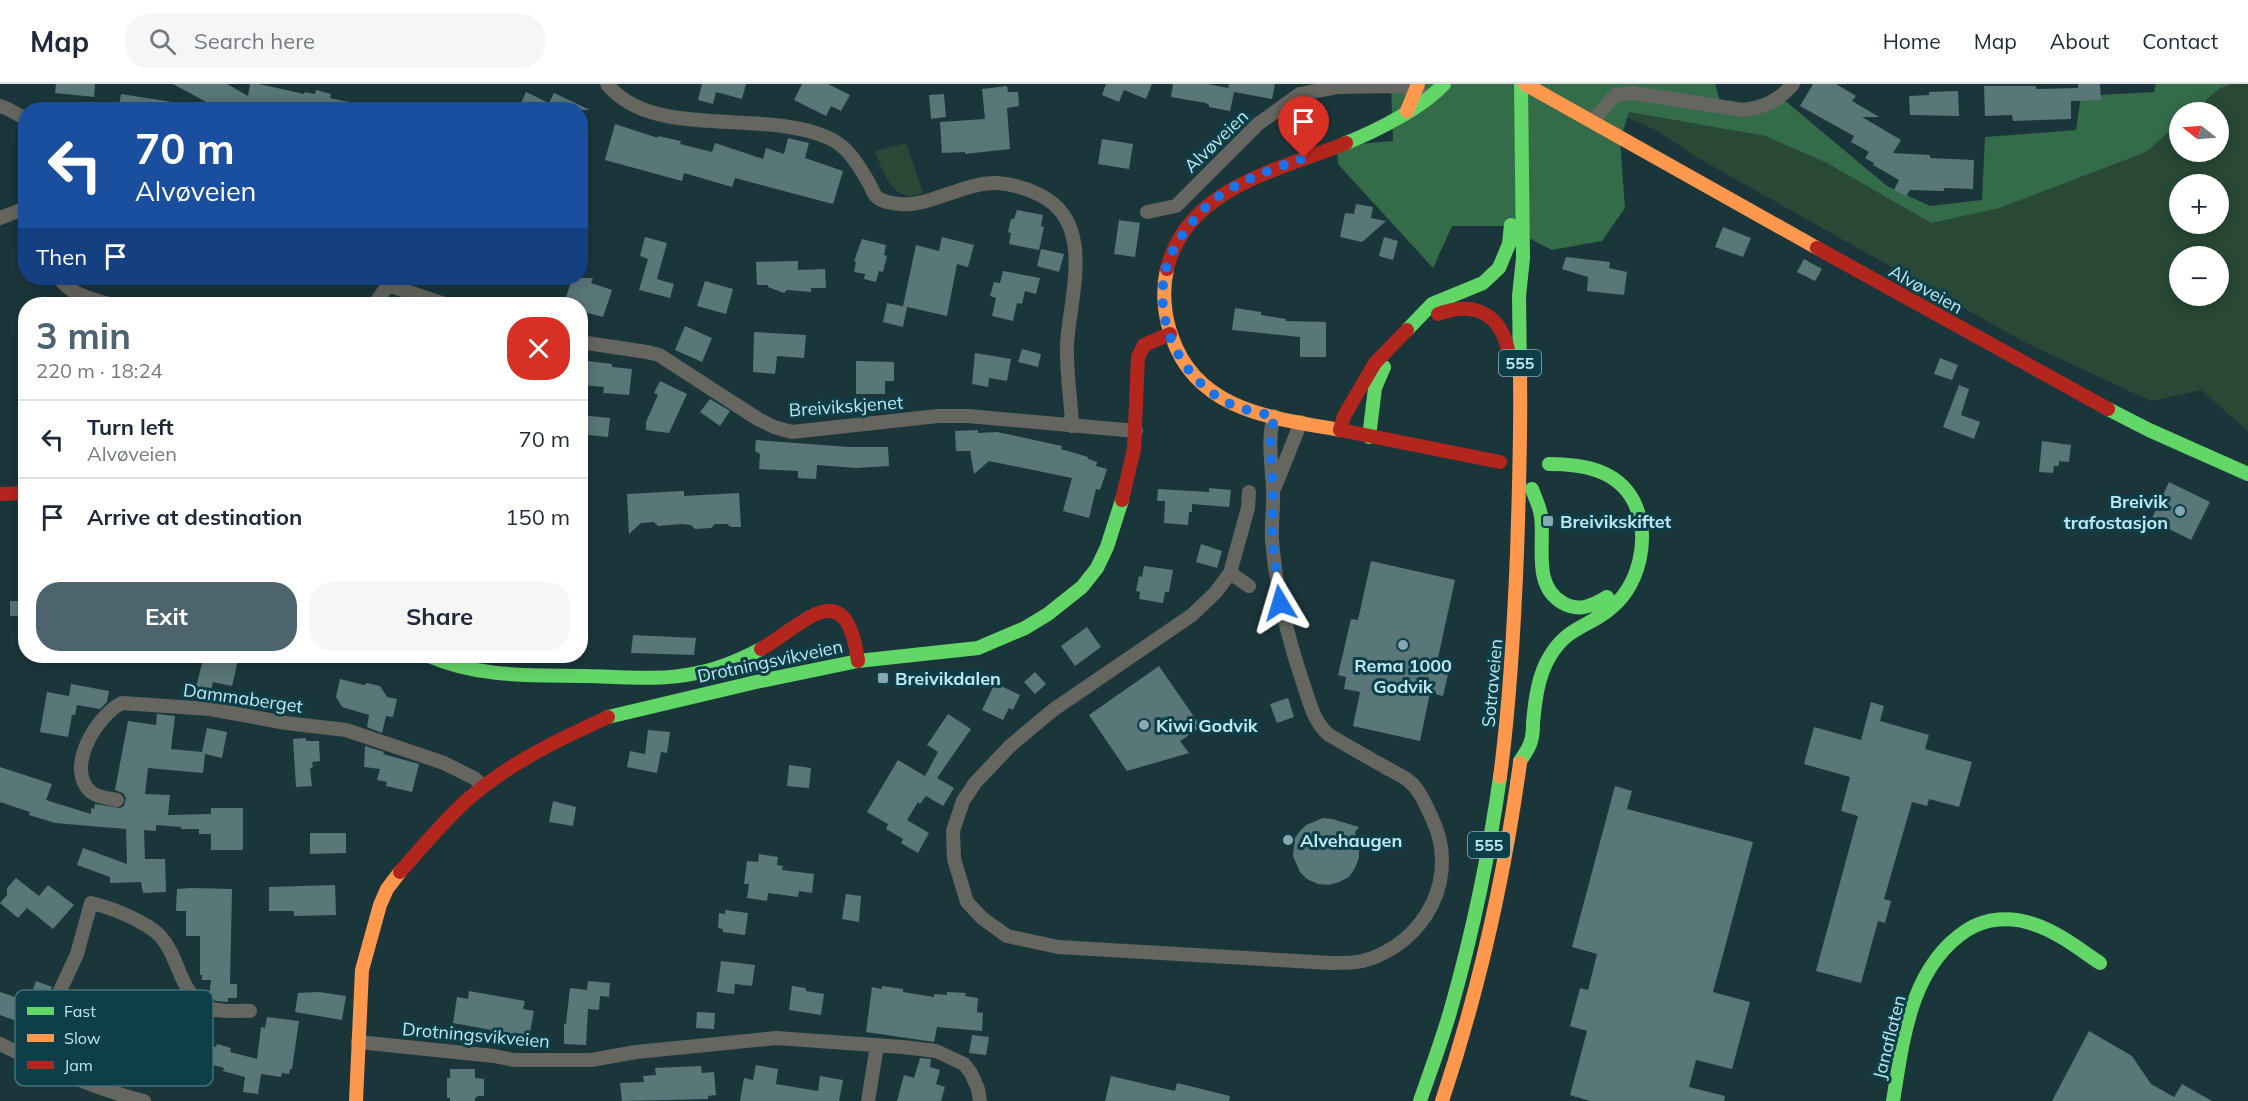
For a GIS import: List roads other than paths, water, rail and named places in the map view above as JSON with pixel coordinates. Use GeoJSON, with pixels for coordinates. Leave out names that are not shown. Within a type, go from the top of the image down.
{"type":"FeatureCollection","features":[{"type":"Feature","properties":{"kind":"main road"},"geometry":{"type":"LineString","coordinates":[[1444,84],[1428,98],[1388,125],[1364,137],[1264,172],[1230,188],[1200,212],[1179,239],[1165,274],[1163,301],[1170,334],[1178,356],[1203,386],[1223,400],[1246,410],[1500,462]]}},
{"type":"Feature","properties":{"kind":"main road","name":"555"},"geometry":{"type":"LineString","coordinates":[[1340,430],[1344,416],[1375,363],[1432,304],[1472,289],[1492,276],[1505,258],[1517,230],[1513,204],[1522,170],[1521,84]]}},
{"type":"Feature","properties":{"kind":"main road","name":"Alvøveien"},"geometry":{"type":"LineString","coordinates":[[1526,84],[2069,389],[2149,430],[2248,474]]}},
{"type":"Feature","properties":{"kind":"main road"},"geometry":{"type":"LineString","coordinates":[[1407,111],[1417,86]]}},
{"type":"Feature","properties":{"kind":"main road","name":"Sotraveien"},"geometry":{"type":"LineString","coordinates":[[1517,230],[1530,294],[1532,583]]}},
{"type":"Feature","properties":{"kind":"main road","name":"Sotraveien"},"geometry":{"type":"LineString","coordinates":[[1420,1101],[1448,1018],[1466,952],[1501,777],[1514,629],[1520,468],[1519,296],[1523,258]]}},
{"type":"Feature","properties":{"kind":"main road","name":"555"},"geometry":{"type":"LineString","coordinates":[[1413,325],[1455,308],[1465,307],[1480,311],[1495,322],[1503,333],[1511,364],[1513,438],[1520,468]]}},
{"type":"Feature","properties":{"kind":"main road","name":"Drotningsvikveien"},"geometry":{"type":"LineString","coordinates":[[356,1101],[362,970],[387,889],[433,834],[483,786],[562,738],[608,717],[858,661],[978,648],[1025,628],[1048,614],[1082,587],[1097,568],[1107,547],[1121,504],[1134,449],[1138,357],[1144,345],[1170,334]]}},
{"type":"Feature","properties":{"kind":"main road","name":"555"},"geometry":{"type":"LineString","coordinates":[[1369,437],[1375,388],[1393,346]]}},
{"type":"Feature","properties":{"kind":"main road","name":"555"},"geometry":{"type":"LineString","coordinates":[[1520,761],[1531,744],[1539,687],[1546,662],[1559,642],[1581,624],[1608,611],[1628,585],[1640,563],[1644,538],[1638,509],[1631,496],[1615,480],[1593,468],[1581,465],[1549,464]]}},
{"type":"Feature","properties":{"kind":"main road","name":"555"},"geometry":{"type":"LineString","coordinates":[[1532,489],[1541,514],[1544,579],[1548,590],[1554,597],[1574,608],[1585,608],[1628,585]]}},
{"type":"Feature","properties":{"kind":"main road"},"geometry":{"type":"LineString","coordinates":[[0,494],[18,493]]}},
{"type":"Feature","properties":{"kind":"main road"},"geometry":{"type":"LineString","coordinates":[[447,663],[498,674],[680,676],[728,665],[761,649],[806,616],[816,612],[830,612],[843,617],[852,626],[858,661]]}},
{"type":"Feature","properties":{"kind":"main road","name":"Sotraveien"},"geometry":{"type":"LineString","coordinates":[[1442,1101],[1467,1026],[1491,937],[1512,832],[1528,668]]}},
{"type":"Feature","properties":{"kind":"main road","name":"Janaflaten"},"geometry":{"type":"LineString","coordinates":[[1893,1101],[1906,1030],[1917,994],[1938,956],[1968,927],[1994,918],[2023,920],[2046,928],[2100,963]]}},
{"type":"Feature","properties":{"kind":"street"},"geometry":{"type":"LineString","coordinates":[[607,84],[620,97],[651,112],[674,118],[781,124],[810,130],[845,147],[876,196],[886,202],[902,204],[917,202],[970,186],[994,183],[1014,184],[1048,199],[1060,210],[1075,238],[1077,259],[1067,347],[1072,426]]}},
{"type":"Feature","properties":{"kind":"street"},"geometry":{"type":"LineString","coordinates":[[1593,121],[1615,95],[1633,93],[1743,110],[1761,107],[1776,100],[1793,84]]}},
{"type":"Feature","properties":{"kind":"street"},"geometry":{"type":"LineString","coordinates":[[1417,86],[1428,98]]}},
{"type":"Feature","properties":{"kind":"street","name":"Alvøveien"},"geometry":{"type":"LineString","coordinates":[[1147,212],[1176,206],[1258,124],[1300,94],[1336,87],[1417,86]]}},
{"type":"Feature","properties":{"kind":"street"},"geometry":{"type":"LineString","coordinates":[[0,106],[18,115]]}},
{"type":"Feature","properties":{"kind":"street"},"geometry":{"type":"LineString","coordinates":[[0,218],[18,211]]}},
{"type":"Feature","properties":{"kind":"street"},"geometry":{"type":"LineString","coordinates":[[64,285],[90,297]]}},
{"type":"Feature","properties":{"kind":"street"},"geometry":{"type":"LineString","coordinates":[[380,297],[385,289],[391,286],[423,297]]}},
{"type":"Feature","properties":{"kind":"street","name":"Breivikskjenet"},"geometry":{"type":"LineString","coordinates":[[588,343],[647,351],[659,355],[758,419],[792,432],[948,416],[1024,420],[1136,431]]}},
{"type":"Feature","properties":{"kind":"street"},"geometry":{"type":"LineString","coordinates":[[1249,492],[1248,508],[1230,573],[1216,592],[1192,615],[1053,710],[1010,746],[975,783],[963,801],[953,831],[954,859],[965,898],[982,918],[1007,936],[1058,947],[1332,963],[1362,961],[1384,952],[1408,936],[1425,919],[1436,897],[1442,873],[1443,848],[1439,830],[1422,796],[1409,781],[1329,735],[1319,726],[1290,645],[1280,603],[1272,538],[1273,491],[1270,446],[1274,416]]}},
{"type":"Feature","properties":{"kind":"street"},"geometry":{"type":"LineString","coordinates":[[1273,491],[1301,422]]}},
{"type":"Feature","properties":{"kind":"street"},"geometry":{"type":"LineString","coordinates":[[1230,573],[1249,586]]}},
{"type":"Feature","properties":{"kind":"street","name":"Dammaberget"},"geometry":{"type":"LineString","coordinates":[[117,800],[96,796],[89,791],[81,777],[81,761],[91,734],[99,722],[122,703],[210,709],[286,723],[346,730],[444,763],[474,778],[483,786]]}},
{"type":"Feature","properties":{"kind":"street"},"geometry":{"type":"LineString","coordinates":[[60,990],[77,954],[91,903],[102,905],[149,927],[162,938],[188,990]]}},
{"type":"Feature","properties":{"kind":"street"},"geometry":{"type":"LineString","coordinates":[[213,1009],[250,1011]]}},
{"type":"Feature","properties":{"kind":"street","name":"Drotningsvikveien"},"geometry":{"type":"LineString","coordinates":[[358,1042],[514,1060],[564,1061],[591,1060],[636,1052],[776,1038],[936,1051],[964,1064],[971,1073],[980,1101]]}},
{"type":"Feature","properties":{"kind":"street"},"geometry":{"type":"LineString","coordinates":[[0,1044],[15,1051]]}},
{"type":"Feature","properties":{"kind":"street"},"geometry":{"type":"LineString","coordinates":[[868,1101],[877,1046]]}},
{"type":"Feature","properties":{"kind":"street"},"geometry":{"type":"LineString","coordinates":[[96,1086],[142,1101]]}},
{"type":"Feature","properties":{"kind":"place","name":"Breivik trafostasjon"},"geometry":{"type":"Point","coordinates":[2180,511]}},
{"type":"Feature","properties":{"kind":"place","name":"Breivikskiftet"},"geometry":{"type":"Point","coordinates":[1548,521]}},
{"type":"Feature","properties":{"kind":"place","name":"Rema 1000 Godvik"},"geometry":{"type":"Point","coordinates":[1403,645]}},
{"type":"Feature","properties":{"kind":"place","name":"Breivikdalen"},"geometry":{"type":"Point","coordinates":[883,678]}},
{"type":"Feature","properties":{"kind":"place","name":"Kiwi Godvik"},"geometry":{"type":"Point","coordinates":[1144,725]}},
{"type":"Feature","properties":{"kind":"place","name":"Alvehaugen"},"geometry":{"type":"Point","coordinates":[1288,840]}}]}
